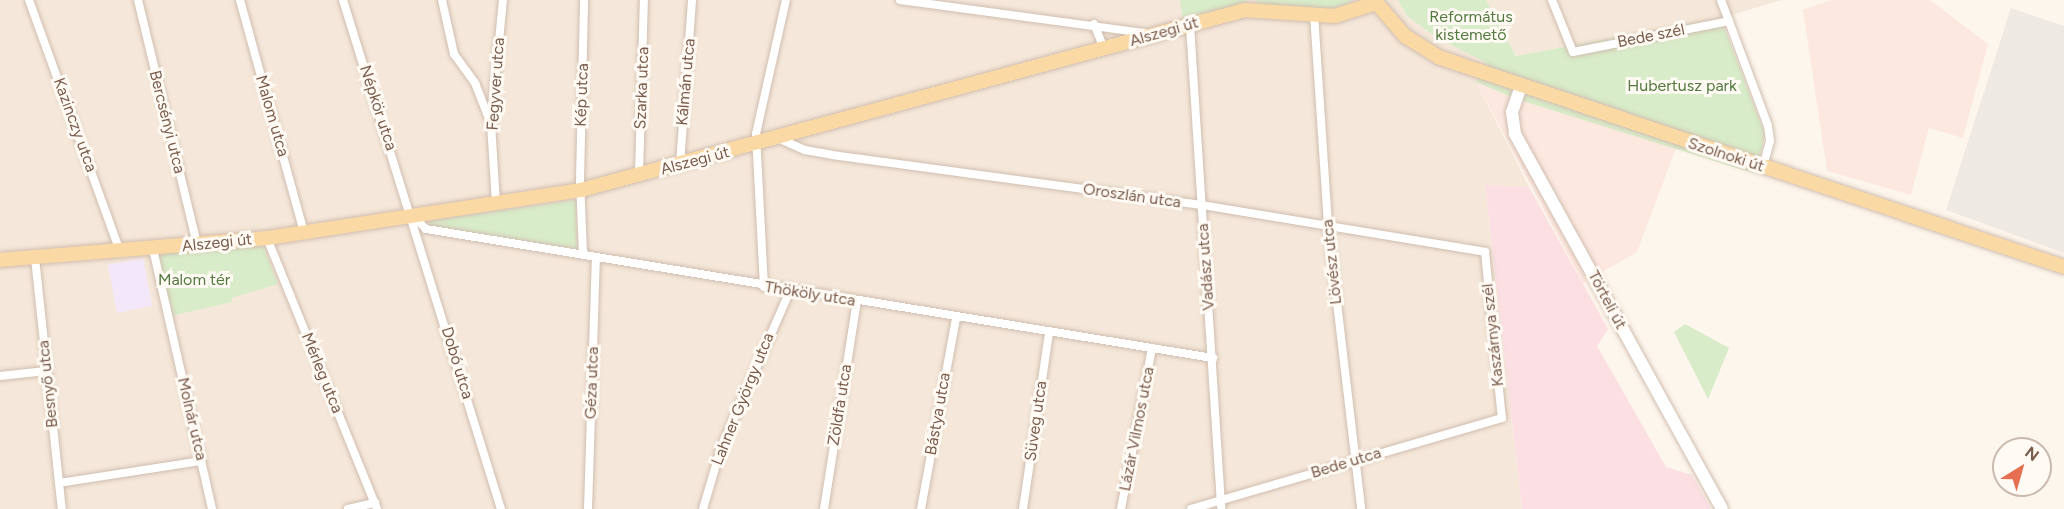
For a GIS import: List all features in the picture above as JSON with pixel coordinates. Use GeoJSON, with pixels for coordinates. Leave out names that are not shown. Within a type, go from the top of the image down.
{"type":"FeatureCollection","features":[{"type":"Feature","properties":{"kind":"main road","name":"Alszegi út"},"geometry":{"type":"LineString","coordinates":[[0,260],[267,238],[581,190],[780,138],[1245,10],[1255,5],[1314,14],[1349,14],[1371,1]]}},
{"type":"Feature","properties":{"kind":"main road","name":"Szolnoki út"},"geometry":{"type":"LineString","coordinates":[[1371,1],[1396,27],[1438,57],[2064,267]]}},
{"type":"Feature","properties":{"kind":"main road","name":"Törteli út"},"geometry":{"type":"LineString","coordinates":[[1521,86],[1512,112],[1515,134],[1722,509]]}},
{"type":"Feature","properties":{"kind":"street","name":"Kazinczy utca"},"geometry":{"type":"LineString","coordinates":[[29,0],[120,251]]}},
{"type":"Feature","properties":{"kind":"street","name":"Bercsényi utca"},"geometry":{"type":"LineString","coordinates":[[138,0],[197,244]]}},
{"type":"Feature","properties":{"kind":"street","name":"Malom utca"},"geometry":{"type":"LineString","coordinates":[[240,0],[304,232]]}},
{"type":"Feature","properties":{"kind":"street","name":"Népkör utca"},"geometry":{"type":"LineString","coordinates":[[343,0],[413,216]]}},
{"type":"Feature","properties":{"kind":"street"},"geometry":{"type":"LineString","coordinates":[[442,0],[454,54],[475,82],[491,124]]}},
{"type":"Feature","properties":{"kind":"street","name":"Fegyver utca"},"geometry":{"type":"LineString","coordinates":[[496,203],[491,124],[503,0]]}},
{"type":"Feature","properties":{"kind":"street","name":"Kép utca"},"geometry":{"type":"LineString","coordinates":[[581,190],[584,0]]}},
{"type":"Feature","properties":{"kind":"street","name":"Szarka utca"},"geometry":{"type":"LineString","coordinates":[[639,175],[644,0]]}},
{"type":"Feature","properties":{"kind":"street","name":"Kálmán utca"},"geometry":{"type":"LineString","coordinates":[[680,164],[692,0]]}},
{"type":"Feature","properties":{"kind":"street"},"geometry":{"type":"LineString","coordinates":[[764,287],[756,144],[786,0]]}},
{"type":"Feature","properties":{"kind":"street"},"geometry":{"type":"LineString","coordinates":[[900,0],[1094,24],[1154,35]]}},
{"type":"Feature","properties":{"kind":"street","name":"Bede szél"},"geometry":{"type":"LineString","coordinates":[[1552,0],[1573,52],[1729,21]]}},
{"type":"Feature","properties":{"kind":"street"},"geometry":{"type":"LineString","coordinates":[[1721,0],[1770,133],[1763,167]]}},
{"type":"Feature","properties":{"kind":"street","name":"Lövész utca"},"geometry":{"type":"LineString","coordinates":[[1314,14],[1328,226],[1353,461],[1361,509]]}},
{"type":"Feature","properties":{"kind":"street"},"geometry":{"type":"LineString","coordinates":[[1094,24],[1104,49]]}},
{"type":"Feature","properties":{"kind":"street","name":"Vadász utca"},"geometry":{"type":"LineString","coordinates":[[1190,25],[1213,358],[1220,505]]}},
{"type":"Feature","properties":{"kind":"street","name":"Oroszlán utca"},"geometry":{"type":"LineString","coordinates":[[780,138],[804,150],[832,155],[1202,205],[1485,252]]}},
{"type":"Feature","properties":{"kind":"street"},"geometry":{"type":"LineString","coordinates":[[581,190],[583,255]]}},
{"type":"Feature","properties":{"kind":"street","name":"Thököly utca"},"geometry":{"type":"LineString","coordinates":[[413,216],[426,229],[764,287],[1213,358]]}},
{"type":"Feature","properties":{"kind":"street","name":"Dobó utca"},"geometry":{"type":"LineString","coordinates":[[413,216],[501,509]]}},
{"type":"Feature","properties":{"kind":"street","name":"Mérleg utca"},"geometry":{"type":"LineString","coordinates":[[267,238],[376,506]]}},
{"type":"Feature","properties":{"kind":"street","name":"Molnár utca"},"geometry":{"type":"LineString","coordinates":[[153,249],[212,509]]}},
{"type":"Feature","properties":{"kind":"street","name":"Kaszárnya szél"},"geometry":{"type":"LineString","coordinates":[[1485,252],[1502,418]]}},
{"type":"Feature","properties":{"kind":"street","name":"Besnyő utca"},"geometry":{"type":"LineString","coordinates":[[35,258],[62,509]]}},
{"type":"Feature","properties":{"kind":"street","name":"Géza utca"},"geometry":{"type":"LineString","coordinates":[[588,509],[596,258]]}},
{"type":"Feature","properties":{"kind":"street","name":"Lahner György utca"},"geometry":{"type":"LineString","coordinates":[[703,509],[721,448],[790,291]]}},
{"type":"Feature","properties":{"kind":"street","name":"Zöldfa utca"},"geometry":{"type":"LineString","coordinates":[[824,509],[857,301]]}},
{"type":"Feature","properties":{"kind":"street","name":"Bástya utca"},"geometry":{"type":"LineString","coordinates":[[921,509],[956,318]]}},
{"type":"Feature","properties":{"kind":"street","name":"Süveg utca"},"geometry":{"type":"LineString","coordinates":[[1023,509],[1049,332]]}},
{"type":"Feature","properties":{"kind":"street","name":"Lázár Vilmos utca"},"geometry":{"type":"LineString","coordinates":[[1121,509],[1152,348]]}},
{"type":"Feature","properties":{"kind":"street"},"geometry":{"type":"LineString","coordinates":[[0,376],[46,372]]}},
{"type":"Feature","properties":{"kind":"street","name":"Bede utca"},"geometry":{"type":"LineString","coordinates":[[1191,509],[1220,505],[1353,461],[1502,418]]}},
{"type":"Feature","properties":{"kind":"street"},"geometry":{"type":"LineString","coordinates":[[59,483],[201,461]]}},
{"type":"Feature","properties":{"kind":"street"},"geometry":{"type":"LineString","coordinates":[[348,509],[376,506]]}},
{"type":"Feature","properties":{"kind":"shaded area"},"geometry":{"type":"Polygon","coordinates":[[[0,0],[1398,0],[1407,16],[1437,38],[1485,62],[1476,82],[1529,187],[1485,186],[1522,509],[0,509],[0,0]]]}},
{"type":"Feature","properties":{"kind":"shaded area"},"geometry":{"type":"Polygon","coordinates":[[[1486,0],[1782,0],[1721,18],[1516,56],[1486,0]]]}},
{"type":"Feature","properties":{"kind":"shaded area"},"geometry":{"type":"Polygon","coordinates":[[[1830,0],[1930,0],[1988,44],[1963,138],[1929,128],[1911,195],[1827,171],[1803,10],[1830,0]]]}},
{"type":"Feature","properties":{"kind":"shaded area"},"geometry":{"type":"Polygon","coordinates":[[[2011,8],[2064,26],[2064,253],[1946,210],[2011,8]]]}},
{"type":"Feature","properties":{"kind":"shaded area"},"geometry":{"type":"Polygon","coordinates":[[[1476,82],[1516,99],[1676,148],[1637,252],[1583,283],[1476,82]]]}},
{"type":"Feature","properties":{"kind":"shaded area"},"geometry":{"type":"Polygon","coordinates":[[[1485,185],[1529,187],[1608,329],[1597,346],[1666,467],[1692,475],[1711,509],[1522,509],[1485,185]]]}},
{"type":"Feature","properties":{"kind":"shaded area"},"geometry":{"type":"Polygon","coordinates":[[[143,258],[152,306],[117,313],[108,265],[143,258]]]}},
{"type":"Feature","properties":{"kind":"green space"},"geometry":{"type":"Polygon","coordinates":[[[1180,0],[1247,1],[1245,7],[1183,20],[1180,0]]]}},
{"type":"Feature","properties":{"kind":"green space"},"geometry":{"type":"Polygon","coordinates":[[[1255,0],[1353,0],[1335,12],[1262,5],[1255,0]]]}},
{"type":"Feature","properties":{"kind":"green space","name":"Hubertusz park"},"geometry":{"type":"Polygon","coordinates":[[[1398,0],[1486,0],[1516,56],[1721,18],[1765,134],[1756,174],[1516,99],[1476,82],[1485,62],[1437,38],[1407,16],[1398,0]]]}},
{"type":"Feature","properties":{"kind":"green space"},"geometry":{"type":"Polygon","coordinates":[[[576,200],[577,249],[432,227],[426,221],[576,200]]]}},
{"type":"Feature","properties":{"kind":"green space","name":"Malom tér"},"geometry":{"type":"Polygon","coordinates":[[[261,241],[278,284],[231,298],[232,302],[171,316],[157,254],[261,241]]]}},
{"type":"Feature","properties":{"kind":"green space"},"geometry":{"type":"Polygon","coordinates":[[[1685,324],[1729,348],[1708,399],[1674,332],[1685,324]]]}},
{"type":"Feature","properties":{"kind":"park label","name":"Református kistemető"},"geometry":{"type":"Point","coordinates":[1471,26]}}]}
